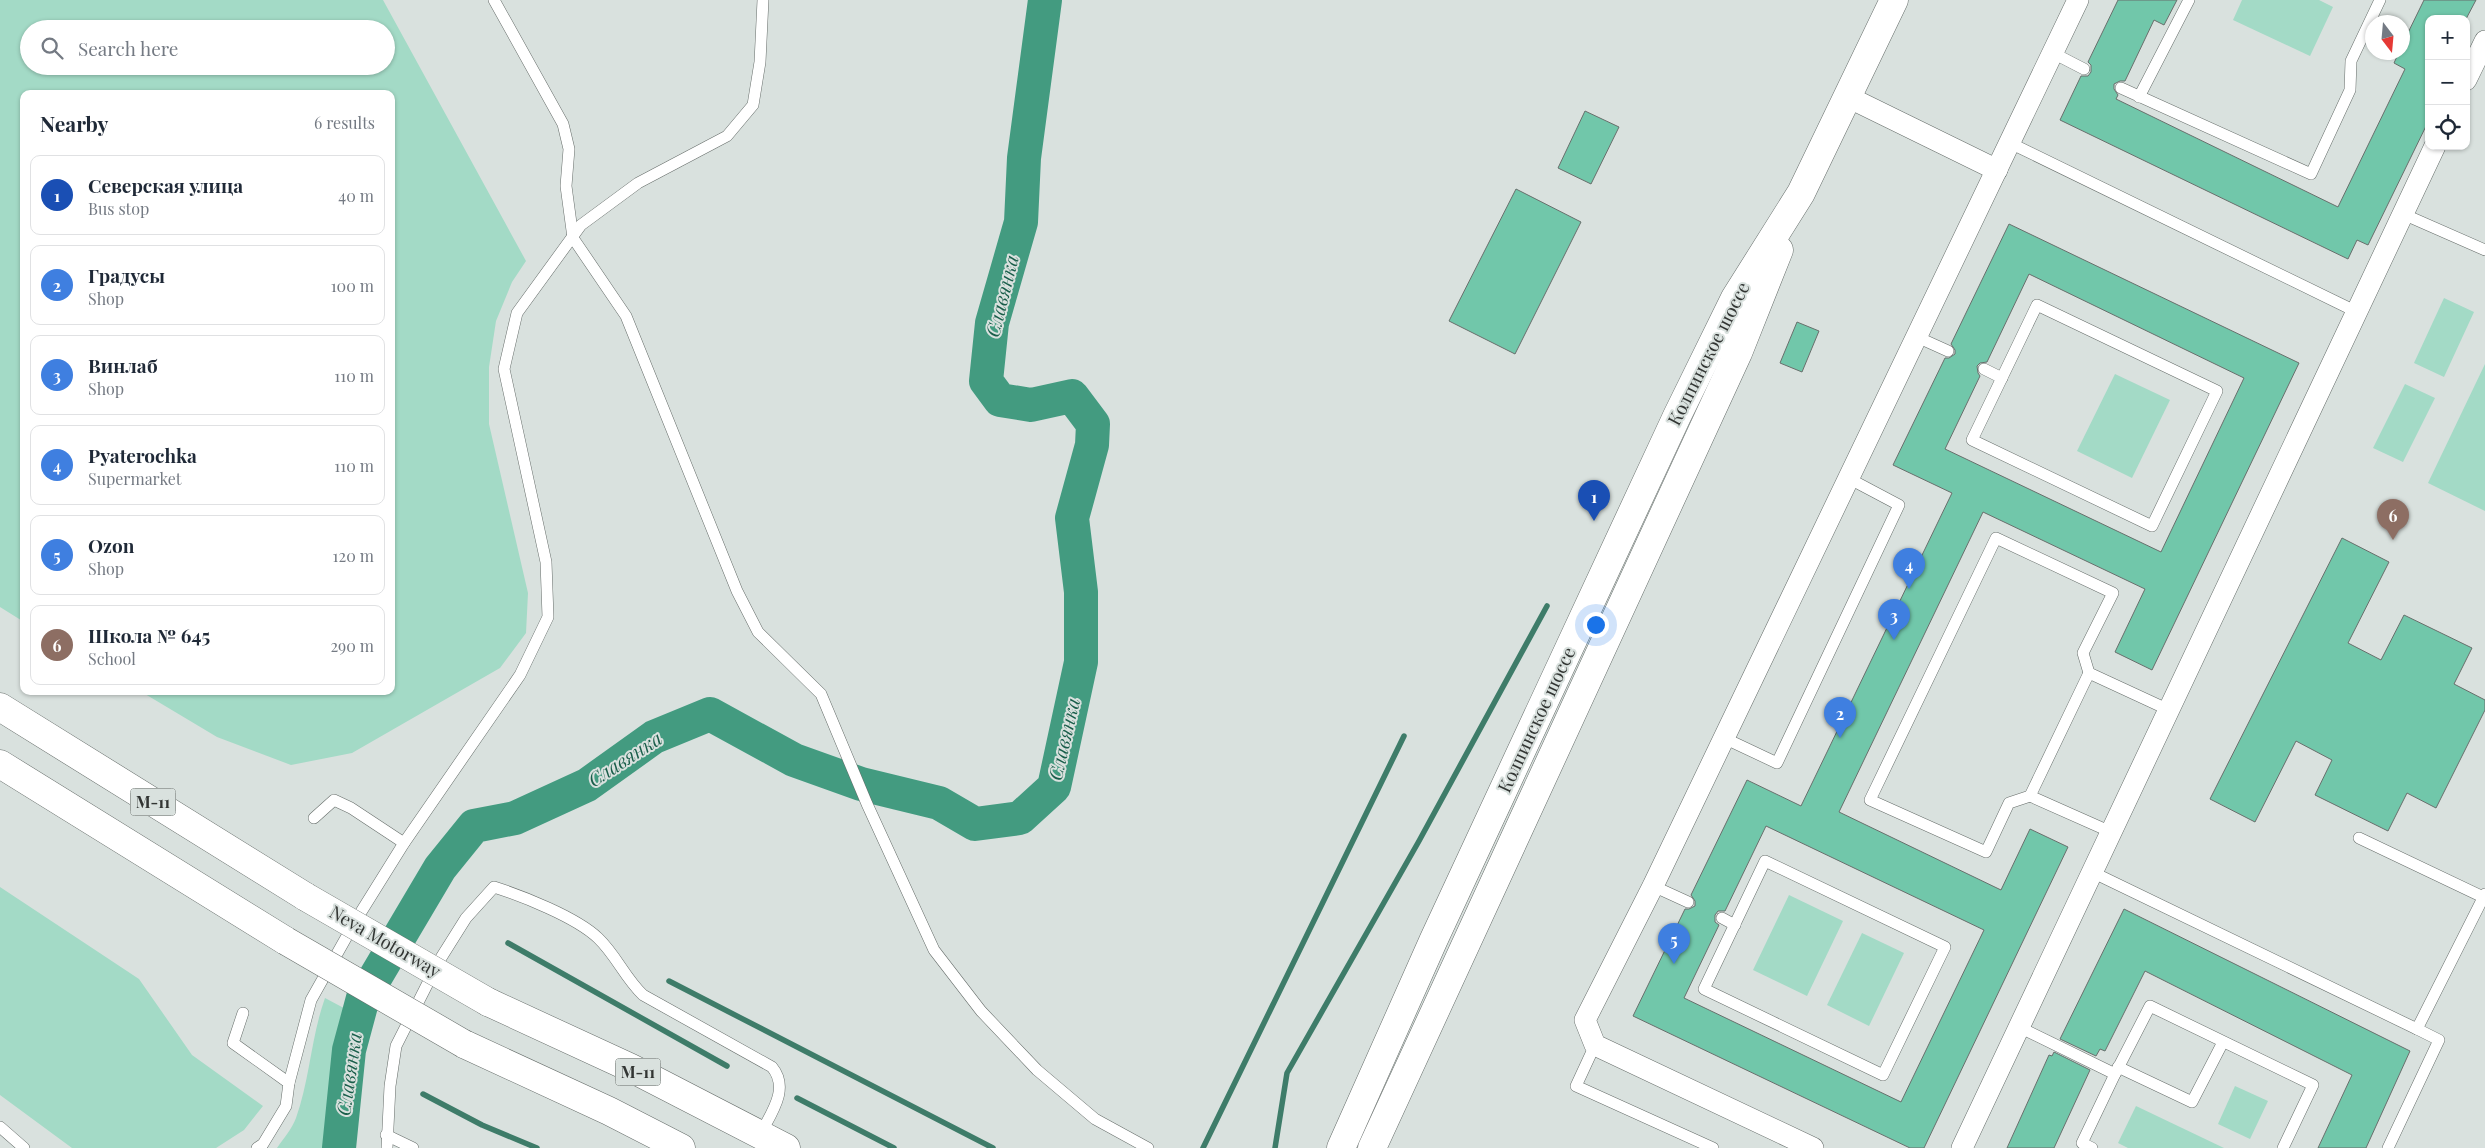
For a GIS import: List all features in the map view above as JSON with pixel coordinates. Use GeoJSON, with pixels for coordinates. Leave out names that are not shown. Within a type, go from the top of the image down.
{"type":"FeatureCollection","features":[{"type":"Feature","properties":{"kind":"main road","name":"Колпинское шоссе"},"geometry":{"type":"LineString","coordinates":[[1372,1148],[1738,353],[1801,193],[1894,0]]}},
{"type":"Feature","properties":{"kind":"main road","name":"Колпинское шоссе"},"geometry":{"type":"LineString","coordinates":[[1341,1148],[1434,939],[1677,416],[1735,298],[1801,193]]}},
{"type":"Feature","properties":{"kind":"main road","name":"Neva Motorway"},"geometry":{"type":"LineString","coordinates":[[0,707],[306,897],[488,1002],[630,1068],[786,1148]]}},
{"type":"Feature","properties":{"kind":"main road","name":"М-11"},"geometry":{"type":"LineString","coordinates":[[0,764],[286,941],[464,1044],[608,1111],[681,1148]]}},
{"type":"Feature","properties":{"kind":"street"},"geometry":{"type":"LineString","coordinates":[[1814,1148],[1595,1045],[1585,1020],[1653,886],[2078,0]]}},
{"type":"Feature","properties":{"kind":"street"},"geometry":{"type":"LineString","coordinates":[[2470,72],[2485,41]]}},
{"type":"Feature","properties":{"kind":"street"},"geometry":{"type":"LineString","coordinates":[[1848,97],[1997,170]]}},
{"type":"Feature","properties":{"kind":"street"},"geometry":{"type":"LineString","coordinates":[[1962,1148],[2433,150]]}},
{"type":"Feature","properties":{"kind":"lane"},"geometry":{"type":"LineString","coordinates":[[494,0],[562,124],[569,149],[566,186],[573,238],[626,316],[737,591],[758,632],[821,694],[867,804],[934,950],[981,1011],[1037,1070],[1095,1119],[1148,1148]]}},
{"type":"Feature","properties":{"kind":"lane"},"geometry":{"type":"LineString","coordinates":[[257,1148],[263,1144],[286,1106],[289,1083],[311,1000],[356,920],[404,844],[520,675],[548,617],[546,562],[504,369],[517,314],[581,225],[638,183],[727,136],[753,105],[760,62],[763,0]]}},
{"type":"Feature","properties":{"kind":"lane"},"geometry":{"type":"LineString","coordinates":[[2139,97],[2189,0]]}},
{"type":"Feature","properties":{"kind":"lane"},"geometry":{"type":"LineString","coordinates":[[2122,88],[2311,174],[2350,90],[2351,61],[2380,0]]}},
{"type":"Feature","properties":{"kind":"lane"},"geometry":{"type":"LineString","coordinates":[[2053,53],[2084,69]]}},
{"type":"Feature","properties":{"kind":"lane"},"geometry":{"type":"LineString","coordinates":[[2010,143],[2356,312]]}},
{"type":"Feature","properties":{"kind":"lane"},"geometry":{"type":"LineString","coordinates":[[2403,214],[2485,250]]}},
{"type":"Feature","properties":{"kind":"lane"},"geometry":{"type":"LineString","coordinates":[[2037,305],[2217,391],[2152,526],[1972,440],[2002,378],[2037,305]]}},
{"type":"Feature","properties":{"kind":"lane"},"geometry":{"type":"LineString","coordinates":[[1917,337],[1948,352]]}},
{"type":"Feature","properties":{"kind":"lane"},"geometry":{"type":"LineString","coordinates":[[1984,369],[2002,378]]}},
{"type":"Feature","properties":{"kind":"lane"},"geometry":{"type":"LineString","coordinates":[[1724,738],[1777,763],[1899,505],[1848,478]]}},
{"type":"Feature","properties":{"kind":"lane"},"geometry":{"type":"LineString","coordinates":[[2030,796],[2089,673],[2083,653],[2113,593],[1996,538],[1870,800],[1986,852],[2009,803],[2030,796],[2111,832]]}},
{"type":"Feature","properties":{"kind":"lane"},"geometry":{"type":"LineString","coordinates":[[2089,673],[2169,710]]}},
{"type":"Feature","properties":{"kind":"lane"},"geometry":{"type":"LineString","coordinates":[[314,818],[334,800],[351,808],[404,844]]}},
{"type":"Feature","properties":{"kind":"lane"},"geometry":{"type":"LineString","coordinates":[[2359,838],[2484,896],[2417,1029]]}},
{"type":"Feature","properties":{"kind":"lane"},"geometry":{"type":"LineString","coordinates":[[1765,862],[1945,947],[1883,1075],[1704,989],[1735,924],[1765,862]]}},
{"type":"Feature","properties":{"kind":"lane"},"geometry":{"type":"LineString","coordinates":[[2092,872],[2439,1040],[2388,1148]]}},
{"type":"Feature","properties":{"kind":"lane"},"geometry":{"type":"LineString","coordinates":[[1653,886],[1688,902]]}},
{"type":"Feature","properties":{"kind":"lane"},"geometry":{"type":"LineString","coordinates":[[387,1148],[386,1135],[390,1086],[396,1046],[439,961],[466,918],[494,887],[516,894],[582,926],[597,937],[630,983],[643,995],[772,1067],[780,1079],[780,1093],[760,1135]]}},
{"type":"Feature","properties":{"kind":"lane"},"geometry":{"type":"LineString","coordinates":[[1722,918],[1735,924]]}},
{"type":"Feature","properties":{"kind":"lane"},"geometry":{"type":"LineString","coordinates":[[2092,1148],[2082,1143],[2150,1006],[2313,1085],[2283,1148]]}},
{"type":"Feature","properties":{"kind":"lane"},"geometry":{"type":"LineString","coordinates":[[243,1013],[233,1043],[289,1083]]}},
{"type":"Feature","properties":{"kind":"lane"},"geometry":{"type":"LineString","coordinates":[[2019,1027],[2192,1102],[2223,1042]]}},
{"type":"Feature","properties":{"kind":"lane"},"geometry":{"type":"LineString","coordinates":[[1595,1045],[1576,1086],[1713,1148]]}},
{"type":"Feature","properties":{"kind":"lane"},"geometry":{"type":"LineString","coordinates":[[0,1127],[24,1148]]}},
{"type":"Feature","properties":{"kind":"lane"},"geometry":{"type":"LineString","coordinates":[[386,1135],[413,1148]]}},
{"type":"Feature","properties":{"kind":"green space"},"geometry":{"type":"Polygon","coordinates":[[[0,0],[383,0],[394,20],[20,20],[20,75],[395,75],[395,22],[526,261],[512,282],[496,321],[489,367],[489,424],[528,593],[526,633],[500,668],[352,753],[291,765],[217,737],[147,695],[395,695],[395,90],[20,90],[20,620],[0,607],[0,0]]]}},
{"type":"Feature","properties":{"kind":"green space"},"geometry":{"type":"Polygon","coordinates":[[[2242,0],[2319,0],[2333,7],[2310,56],[2233,20],[2242,0]]]}},
{"type":"Feature","properties":{"kind":"green space"},"geometry":{"type":"Polygon","coordinates":[[[2444,298],[2474,312],[2444,377],[2414,363],[2444,298]]]}},
{"type":"Feature","properties":{"kind":"green space"},"geometry":{"type":"Polygon","coordinates":[[[2485,364],[2485,511],[2428,483],[2485,364]]]}},
{"type":"Feature","properties":{"kind":"green space"},"geometry":{"type":"Polygon","coordinates":[[[2115,374],[2170,400],[2132,478],[2077,451],[2115,374]]]}},
{"type":"Feature","properties":{"kind":"green space"},"geometry":{"type":"Polygon","coordinates":[[[2405,384],[2435,398],[2403,462],[2373,448],[2405,384]]]}},
{"type":"Feature","properties":{"kind":"green space"},"geometry":{"type":"Polygon","coordinates":[[[0,887],[139,979],[192,1055],[263,1106],[244,1130],[216,1148],[72,1148],[0,1095],[0,887]]]}},
{"type":"Feature","properties":{"kind":"green space"},"geometry":{"type":"Polygon","coordinates":[[[1789,895],[1843,921],[1807,996],[1753,970],[1789,895]]]}},
{"type":"Feature","properties":{"kind":"green space"},"geometry":{"type":"Polygon","coordinates":[[[1862,933],[1904,953],[1869,1026],[1827,1005],[1862,933]]]}},
{"type":"Feature","properties":{"kind":"green space"},"geometry":{"type":"Polygon","coordinates":[[[325,998],[355,1014],[343,1047],[328,1148],[277,1148],[290,1130],[301,1103],[320,1013],[325,998]]]}},
{"type":"Feature","properties":{"kind":"green space"},"geometry":{"type":"Polygon","coordinates":[[[2235,1086],[2268,1101],[2250,1139],[2218,1124],[2235,1086]]]}},
{"type":"Feature","properties":{"kind":"green space"},"geometry":{"type":"Polygon","coordinates":[[[2136,1106],[2224,1148],[2128,1148],[2118,1143],[2136,1106]]]}},
{"type":"Feature","properties":{"kind":"building"},"geometry":{"type":"Polygon","coordinates":[[[2118,0],[2177,0],[2164,25],[2154,20],[2125,81],[2114,84],[2114,89],[2118,95],[2116,99],[2338,207],[2405,69],[2394,63],[2395,60],[2410,60],[2410,29],[2424,0],[2476,0],[2468,15],[2425,15],[2425,128],[2368,245],[2357,240],[2348,259],[2060,120],[2081,76],[2088,76],[2091,72],[2091,65],[2088,62],[2118,0]]]}},
{"type":"Feature","properties":{"kind":"building"},"geometry":{"type":"Polygon","coordinates":[[[1585,111],[1619,127],[1591,184],[1558,168],[1585,111]]]}},
{"type":"Feature","properties":{"kind":"building"},"geometry":{"type":"Polygon","coordinates":[[[1516,189],[1581,222],[1515,354],[1449,321],[1516,189]]]}},
{"type":"Feature","properties":{"kind":"building"},"geometry":{"type":"Polygon","coordinates":[[[2009,224],[2299,363],[2152,670],[2115,652],[2145,589],[1983,512],[1839,812],[2001,890],[2030,829],[2068,847],[1924,1148],[1910,1148],[1633,1016],[1685,909],[1695,906],[1695,901],[1691,895],[1747,780],[1801,806],[1952,493],[1893,465],[1945,358],[1955,354],[1951,344],[2009,224]],[[2029,274],[1987,362],[1980,363],[1977,366],[1980,376],[1945,449],[2161,552],[2244,378],[2029,274]],[[1766,826],[1725,911],[1718,911],[1715,915],[1715,922],[1719,925],[1684,998],[1901,1102],[1984,930],[1766,826]]]}},
{"type":"Feature","properties":{"kind":"building"},"geometry":{"type":"Polygon","coordinates":[[[1797,322],[1819,331],[1802,372],[1780,363],[1797,322]]]}},
{"type":"Feature","properties":{"kind":"building"},"geometry":{"type":"Polygon","coordinates":[[[2342,538],[2389,562],[2348,643],[2381,660],[2404,615],[2472,648],[2454,684],[2485,700],[2485,710],[2436,808],[2407,793],[2388,831],[2315,795],[2332,760],[2296,741],[2255,822],[2210,799],[2342,538]]]}},
{"type":"Feature","properties":{"kind":"building"},"geometry":{"type":"Polygon","coordinates":[[[2124,909],[2410,1051],[2366,1148],[2318,1148],[2352,1075],[2145,971],[2105,1051],[2100,1049],[2096,1056],[2060,1039],[2124,909]]]}},
{"type":"Feature","properties":{"kind":"building"},"geometry":{"type":"Polygon","coordinates":[[[2054,1052],[2090,1070],[2054,1148],[2007,1148],[2049,1055],[2052,1056],[2054,1052]]]}},
{"type":"Feature","properties":{"kind":"waterway","name":"Славянка"},"geometry":{"type":"LineString","coordinates":[[339,1148],[349,1050],[363,998],[440,868],[474,826],[515,818],[587,785],[654,737],[710,714],[794,760],[861,784],[939,803],[975,824],[1020,818],[1054,787],[1081,662],[1081,592],[1072,518],[1092,445],[1093,424],[1072,396],[1031,405],[1000,400],[986,381],[992,323],[1021,222],[1024,158],[1045,0]]}},
{"type":"Feature","properties":{"kind":"waterway"},"geometry":{"type":"LineString","coordinates":[[1275,1148],[1287,1073],[1419,841],[1547,606]]}},
{"type":"Feature","properties":{"kind":"waterway"},"geometry":{"type":"LineString","coordinates":[[1203,1148],[1404,736]]}},
{"type":"Feature","properties":{"kind":"waterway"},"geometry":{"type":"LineString","coordinates":[[508,943],[727,1066]]}},
{"type":"Feature","properties":{"kind":"waterway"},"geometry":{"type":"LineString","coordinates":[[669,981],[993,1148]]}},
{"type":"Feature","properties":{"kind":"waterway"},"geometry":{"type":"LineString","coordinates":[[423,1094],[482,1125],[537,1148]]}},
{"type":"Feature","properties":{"kind":"waterway"},"geometry":{"type":"LineString","coordinates":[[797,1098],[894,1148]]}},
{"type":"Feature","properties":{"kind":"place","name":"Северская улица"},"geometry":{"type":"Point","coordinates":[1594,521]}},
{"type":"Feature","properties":{"kind":"place","name":"Школа № 645"},"geometry":{"type":"Point","coordinates":[2393,540]}},
{"type":"Feature","properties":{"kind":"place","name":"Pyaterochka"},"geometry":{"type":"Point","coordinates":[1909,589]}},
{"type":"Feature","properties":{"kind":"place","name":"Винлаб"},"geometry":{"type":"Point","coordinates":[1894,640]}},
{"type":"Feature","properties":{"kind":"place","name":"Градусы"},"geometry":{"type":"Point","coordinates":[1840,738]}},
{"type":"Feature","properties":{"kind":"place","name":"Ozon"},"geometry":{"type":"Point","coordinates":[1674,964]}}]}
